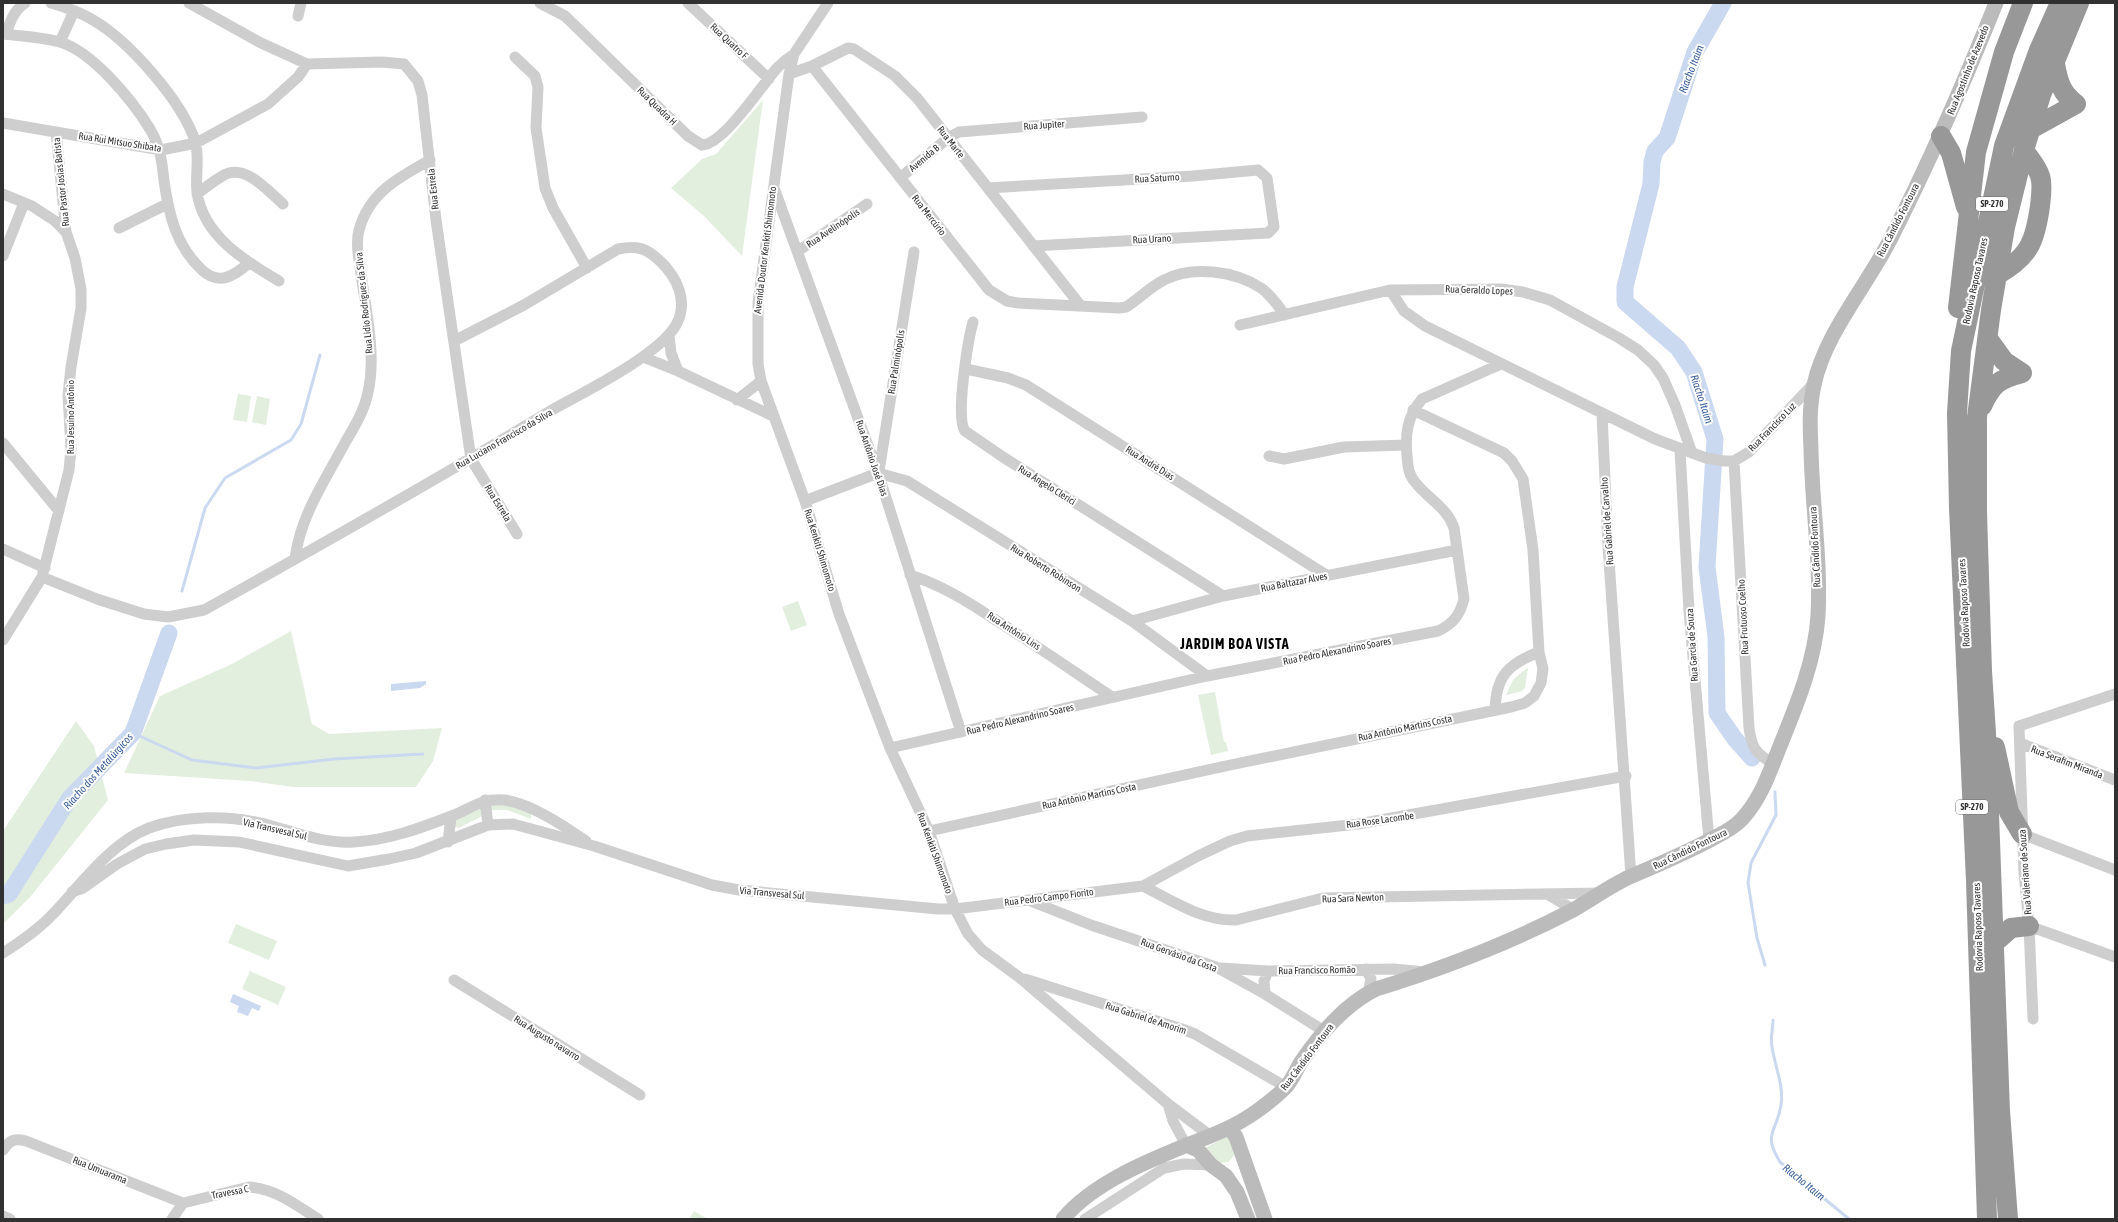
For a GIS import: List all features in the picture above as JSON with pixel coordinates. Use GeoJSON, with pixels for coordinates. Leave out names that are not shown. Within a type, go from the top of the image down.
{"type":"FeatureCollection","features":[{"type":"Feature","properties":{"kind":"highway"},"geometry":{"type":"LineString","coordinates":[[1961,351],[1957,317],[1967,213],[1976,152],[2004,52],[2023,3]]}},
{"type":"Feature","properties":{"kind":"highway","name":"Rodovia Raposo Tavares"},"geometry":{"type":"LineString","coordinates":[[1984,1214],[1976,881],[1956,427],[1961,351],[2004,146],[2039,50],[2060,3]]}},
{"type":"Feature","properties":{"kind":"highway","name":"Rodovia Raposo Tavares"},"geometry":{"type":"LineString","coordinates":[[2008,1219],[2000,1111],[1986,733],[1982,671],[1977,529],[1977,417],[2005,227],[2029,130],[2079,3]]}},
{"type":"Feature","properties":{"kind":"highway"},"geometry":{"type":"LineString","coordinates":[[2029,130],[2076,104],[2063,92],[2055,64]]}},
{"type":"Feature","properties":{"kind":"highway"},"geometry":{"type":"LineString","coordinates":[[1941,136],[1951,153],[1967,213]]}},
{"type":"Feature","properties":{"kind":"highway"},"geometry":{"type":"LineString","coordinates":[[1997,275],[2023,258],[2033,242],[2038,219],[2042,185],[2041,176],[2024,150]]}},
{"type":"Feature","properties":{"kind":"highway"},"geometry":{"type":"LineString","coordinates":[[1977,417],[1988,393],[1994,386],[2002,379],[2022,373],[2004,361],[1988,339]]}},
{"type":"Feature","properties":{"kind":"highway"},"geometry":{"type":"LineString","coordinates":[[1986,733],[1995,745],[2009,812],[2022,834]]}},
{"type":"Feature","properties":{"kind":"highway"},"geometry":{"type":"LineString","coordinates":[[1993,944],[2011,928],[2029,926]]}},
{"type":"Feature","properties":{"kind":"main road","name":"Rua Agostinho de Azevedo"},"geometry":{"type":"LineString","coordinates":[[1941,136],[1996,3]]}},
{"type":"Feature","properties":{"kind":"main road","name":"Rua Cândido Fontoura"},"geometry":{"type":"LineString","coordinates":[[1063,1219],[1073,1207],[1090,1193],[1124,1174],[1230,1128],[1257,1111],[1286,1087],[1301,1062],[1324,1031],[1352,1004],[1368,993],[1474,957],[1574,910],[1631,876],[1665,863],[1727,832],[1740,821],[1759,794],[1773,764],[1801,694],[1814,647],[1818,619],[1818,584],[1812,494],[1810,424],[1814,383],[1822,360],[1839,327],[1891,240],[1941,136]]}},
{"type":"Feature","properties":{"kind":"main road"},"geometry":{"type":"LineString","coordinates":[[1230,1128],[1236,1137],[1265,1219]]}},
{"type":"Feature","properties":{"kind":"main road"},"geometry":{"type":"LineString","coordinates":[[1186,1146],[1198,1150],[1237,1192],[1248,1219]]}},
{"type":"Feature","properties":{"kind":"main road"},"geometry":{"type":"LineString","coordinates":[[1215,1168],[1233,1166],[1242,1155]]}},
{"type":"Feature","properties":{"kind":"street"},"geometry":{"type":"LineString","coordinates":[[25,3],[20,6],[4,34],[60,42],[78,50],[100,66],[140,114],[160,150],[167,204],[180,243],[192,261],[207,275],[222,280],[237,274],[249,263]]}},
{"type":"Feature","properties":{"kind":"street"},"geometry":{"type":"LineString","coordinates":[[51,3],[74,11],[104,27],[152,74],[171,96],[181,112],[196,143],[198,194],[204,213],[218,237],[249,263],[279,281]]}},
{"type":"Feature","properties":{"kind":"street","name":"Rua Estrela"},"geometry":{"type":"LineString","coordinates":[[189,3],[259,42],[307,64],[382,62],[404,64],[418,81],[422,95],[436,220],[471,459],[517,534]]}},
{"type":"Feature","properties":{"kind":"street"},"geometry":{"type":"LineString","coordinates":[[298,16],[301,3]]}},
{"type":"Feature","properties":{"kind":"street","name":"Rua Quadra H"},"geometry":{"type":"LineString","coordinates":[[540,3],[565,16],[688,136],[702,145],[713,143],[751,103],[777,68],[794,54]]}},
{"type":"Feature","properties":{"kind":"street","name":"Rua Quatro F"},"geometry":{"type":"LineString","coordinates":[[688,3],[768,79]]}},
{"type":"Feature","properties":{"kind":"street","name":"Avenida Doutor Kenkiti Shimomoto"},"geometry":{"type":"LineString","coordinates":[[805,501],[760,381],[758,364],[757,315],[789,74],[794,54],[826,4]]}},
{"type":"Feature","properties":{"kind":"street"},"geometry":{"type":"LineString","coordinates":[[60,42],[74,11]]}},
{"type":"Feature","properties":{"kind":"street","name":"Rua Marte"},"geometry":{"type":"LineString","coordinates":[[789,74],[812,66],[845,48],[854,49],[906,86],[1080,305]]}},
{"type":"Feature","properties":{"kind":"street"},"geometry":{"type":"LineString","coordinates":[[515,56],[535,76],[538,87],[536,128],[545,188],[553,208],[587,268]]}},
{"type":"Feature","properties":{"kind":"street","name":"Rua Rui Mitsuo Shibata"},"geometry":{"type":"LineString","coordinates":[[3,123],[160,150],[196,143],[268,104],[298,77],[307,64]]}},
{"type":"Feature","properties":{"kind":"street","name":"Rua Mercúrio"},"geometry":{"type":"LineString","coordinates":[[812,66],[989,290],[997,296],[1018,303],[1119,308],[1126,307],[1163,280],[1176,275],[1209,272],[1226,274],[1252,283],[1271,297],[1285,315]]}},
{"type":"Feature","properties":{"kind":"street","name":"Rua Jupiter"},"geometry":{"type":"LineString","coordinates":[[948,138],[959,132],[1142,117]]}},
{"type":"Feature","properties":{"kind":"street","name":"Rua Pastor Josias Batista"},"geometry":{"type":"LineString","coordinates":[[56,132],[66,232]]}},
{"type":"Feature","properties":{"kind":"street","name":"Avenida B"},"geometry":{"type":"LineString","coordinates":[[900,178],[948,138]]}},
{"type":"Feature","properties":{"kind":"street","name":"Rua Lidio Rodrigues da Silva"},"geometry":{"type":"LineString","coordinates":[[295,559],[301,531],[311,506],[355,425],[368,392],[371,377],[369,326],[358,258],[359,231],[368,209],[380,191],[400,177],[430,160]]}},
{"type":"Feature","properties":{"kind":"street","name":"Rua Saturno"},"geometry":{"type":"LineString","coordinates":[[988,188],[1193,176],[1258,170],[1267,178],[1274,227],[1270,232]]}},
{"type":"Feature","properties":{"kind":"street"},"geometry":{"type":"LineString","coordinates":[[198,194],[225,174],[240,172],[252,178],[283,204]]}},
{"type":"Feature","properties":{"kind":"street","name":"Rua Antônio José Dias"},"geometry":{"type":"LineString","coordinates":[[773,186],[878,473],[961,732]]}},
{"type":"Feature","properties":{"kind":"street"},"geometry":{"type":"LineString","coordinates":[[3,194],[24,203],[55,221],[66,232]]}},
{"type":"Feature","properties":{"kind":"street"},"geometry":{"type":"LineString","coordinates":[[3,256],[24,203]]}},
{"type":"Feature","properties":{"kind":"street"},"geometry":{"type":"LineString","coordinates":[[119,228],[167,204]]}},
{"type":"Feature","properties":{"kind":"street","name":"Rua Avelinópolis"},"geometry":{"type":"LineString","coordinates":[[798,251],[867,204]]}},
{"type":"Feature","properties":{"kind":"street","name":"Rua Jesuíno Antônio"},"geometry":{"type":"LineString","coordinates":[[3,640],[43,572],[69,470],[70,449],[68,395],[81,308],[81,289],[66,232]]}},
{"type":"Feature","properties":{"kind":"street","name":"Rua Urano"},"geometry":{"type":"LineString","coordinates":[[1033,246],[1270,232]]}},
{"type":"Feature","properties":{"kind":"street","name":"Rua Luciano Francisco da Silva"},"geometry":{"type":"LineString","coordinates":[[3,549],[43,572],[97,599],[144,614],[168,617],[204,610],[471,459],[643,357],[669,335],[681,313],[682,300],[678,285],[670,271],[653,254],[631,246],[618,250],[524,305],[454,341]]}},
{"type":"Feature","properties":{"kind":"street","name":"Rua Palminópolis"},"geometry":{"type":"LineString","coordinates":[[878,473],[914,252]]}},
{"type":"Feature","properties":{"kind":"street","name":"Rua Geraldo Lopes"},"geometry":{"type":"LineString","coordinates":[[1240,325],[1390,290],[1501,289],[1523,292],[1550,300],[1619,338],[1638,350],[1654,365],[1663,378],[1675,405],[1692,453]]}},
{"type":"Feature","properties":{"kind":"street"},"geometry":{"type":"LineString","coordinates":[[1390,290],[1397,303],[1410,317],[1425,326],[1602,414],[1680,450],[1706,458],[1729,461]]}},
{"type":"Feature","properties":{"kind":"street","name":"Rua Ângelo Clerici"},"geometry":{"type":"LineString","coordinates":[[973,322],[968,340],[960,415],[962,427],[1003,457],[1223,596]]}},
{"type":"Feature","properties":{"kind":"street"},"geometry":{"type":"LineString","coordinates":[[669,335],[671,353],[678,371]]}},
{"type":"Feature","properties":{"kind":"street"},"geometry":{"type":"LineString","coordinates":[[643,357],[678,371],[773,416]]}},
{"type":"Feature","properties":{"kind":"street","name":"Rua Pedro Alexandrino Soares"},"geometry":{"type":"LineString","coordinates":[[890,748],[1207,676],[1438,631],[1446,627],[1455,620],[1461,611],[1464,599],[1454,528],[1451,517],[1410,476],[1406,445],[1406,430],[1413,410],[1422,399],[1429,394],[1502,364]]}},
{"type":"Feature","properties":{"kind":"street","name":"Rua André Dias"},"geometry":{"type":"LineString","coordinates":[[966,369],[1008,378],[1026,385],[1326,575]]}},
{"type":"Feature","properties":{"kind":"street"},"geometry":{"type":"LineString","coordinates":[[737,400],[760,381]]}},
{"type":"Feature","properties":{"kind":"street","name":"Rua Francisco Luz"},"geometry":{"type":"LineString","coordinates":[[1729,461],[1749,452],[1814,383]]}},
{"type":"Feature","properties":{"kind":"street","name":"Rua Antônio Martins Costa"},"geometry":{"type":"LineString","coordinates":[[929,831],[1235,764],[1495,710],[1525,703],[1534,696],[1541,683],[1543,669],[1538,652],[1533,550],[1522,479],[1518,469],[1504,453],[1413,410]]}},
{"type":"Feature","properties":{"kind":"street","name":"Rua Gabriel de Carvalho"},"geometry":{"type":"LineString","coordinates":[[1602,414],[1608,546],[1626,776],[1631,876]]}},
{"type":"Feature","properties":{"kind":"street"},"geometry":{"type":"LineString","coordinates":[[3,443],[59,511]]}},
{"type":"Feature","properties":{"kind":"street"},"geometry":{"type":"LineString","coordinates":[[1269,456],[1284,459],[1344,447],[1406,445]]}},
{"type":"Feature","properties":{"kind":"street","name":"Rua Garcia de Souza"},"geometry":{"type":"LineString","coordinates":[[1680,450],[1689,610],[1709,840]]}},
{"type":"Feature","properties":{"kind":"street","name":"Rua Frutuoso Coelho"},"geometry":{"type":"LineString","coordinates":[[1729,461],[1751,744],[1760,755],[1773,764]]}},
{"type":"Feature","properties":{"kind":"street"},"geometry":{"type":"LineString","coordinates":[[805,501],[878,473]]}},
{"type":"Feature","properties":{"kind":"street","name":"Rua Roberto Robinson"},"geometry":{"type":"LineString","coordinates":[[878,473],[907,481],[1132,621],[1207,676]]}},
{"type":"Feature","properties":{"kind":"street","name":"Rua Kenkiti Shimomoto"},"geometry":{"type":"LineString","coordinates":[[805,501],[839,614],[890,748],[929,831],[955,909],[974,942],[1019,976],[1168,1104],[1212,1136]]}},
{"type":"Feature","properties":{"kind":"street","name":"Rua Baltazar Alves"},"geometry":{"type":"LineString","coordinates":[[1132,621],[1223,596],[1458,550]]}},
{"type":"Feature","properties":{"kind":"street","name":"Rua Antônio Lins"},"geometry":{"type":"LineString","coordinates":[[910,575],[939,585],[952,592],[1016,632],[1112,697]]}},
{"type":"Feature","properties":{"kind":"street"},"geometry":{"type":"LineString","coordinates":[[1495,710],[1496,695],[1502,676],[1515,663],[1538,652]]}},
{"type":"Feature","properties":{"kind":"street","name":"Rua Valeriano de Souza"},"geometry":{"type":"LineString","coordinates":[[2033,1019],[2029,926],[2025,895],[2022,834],[2019,725],[2115,694]]}},
{"type":"Feature","properties":{"kind":"street","name":"Rua Serafim Miranda"},"geometry":{"type":"LineString","coordinates":[[2020,743],[2115,780]]}},
{"type":"Feature","properties":{"kind":"street","name":"Rua Rose Lacombe"},"geometry":{"type":"LineString","coordinates":[[1143,886],[1198,856],[1230,841],[1247,836],[1374,822],[1626,776]]}},
{"type":"Feature","properties":{"kind":"street"},"geometry":{"type":"LineString","coordinates":[[485,800],[488,825]]}},
{"type":"Feature","properties":{"kind":"street","name":"Via Transvesal Sul"},"geometry":{"type":"LineString","coordinates":[[3,953],[51,916],[72,892],[122,844],[135,834],[167,822],[196,817],[246,821],[301,835],[353,842],[388,838],[451,817],[485,800],[506,800],[520,804],[567,828],[594,846]]}},
{"type":"Feature","properties":{"kind":"street"},"geometry":{"type":"LineString","coordinates":[[448,842],[451,817]]}},
{"type":"Feature","properties":{"kind":"street"},"geometry":{"type":"LineString","coordinates":[[166,844],[167,822]]}},
{"type":"Feature","properties":{"kind":"street","name":"Via Transvesal Sul"},"geometry":{"type":"LineString","coordinates":[[72,892],[83,888],[117,864],[145,849],[166,844],[194,840],[239,842],[348,866],[389,859],[448,842],[488,825],[513,824],[594,846],[712,885],[738,890],[938,909],[955,909]]}},
{"type":"Feature","properties":{"kind":"street"},"geometry":{"type":"LineString","coordinates":[[2022,834],[2115,870]]}},
{"type":"Feature","properties":{"kind":"street","name":"Rua Sara Newton"},"geometry":{"type":"LineString","coordinates":[[1143,886],[1200,915],[1223,920],[1236,920],[1323,898],[1549,895],[1602,892]]}},
{"type":"Feature","properties":{"kind":"street","name":"Rua Pedro Campo Fiorito"},"geometry":{"type":"LineString","coordinates":[[955,909],[1143,886]]}},
{"type":"Feature","properties":{"kind":"street"},"geometry":{"type":"LineString","coordinates":[[1549,895],[1574,910]]}},
{"type":"Feature","properties":{"kind":"street","name":"Rua Gervásio da Costa"},"geometry":{"type":"LineString","coordinates":[[1025,900],[1091,925],[1216,967],[1265,994],[1324,1031]]}},
{"type":"Feature","properties":{"kind":"street"},"geometry":{"type":"LineString","coordinates":[[2029,926],[2115,957]]}},
{"type":"Feature","properties":{"kind":"street","name":"Rua Francisco Romão"},"geometry":{"type":"LineString","coordinates":[[1216,967],[1268,971],[1366,970],[1394,968],[1432,972]]}},
{"type":"Feature","properties":{"kind":"street","name":"Rua Francisco Romão"},"geometry":{"type":"LineString","coordinates":[[1366,970],[1372,980],[1368,993]]}},
{"type":"Feature","properties":{"kind":"street","name":"Rua Francisco Romão"},"geometry":{"type":"LineString","coordinates":[[1265,994],[1264,982],[1268,971]]}},
{"type":"Feature","properties":{"kind":"street","name":"Rua Gabriel de Amorim"},"geometry":{"type":"LineString","coordinates":[[1019,976],[1195,1034],[1286,1087]]}},
{"type":"Feature","properties":{"kind":"street","name":"Rua Augusto navarro"},"geometry":{"type":"LineString","coordinates":[[454,980],[640,1095]]}},
{"type":"Feature","properties":{"kind":"street"},"geometry":{"type":"LineString","coordinates":[[1168,1104],[1172,1121],[1186,1146]]}},
{"type":"Feature","properties":{"kind":"street","name":"Rua Umuarama"},"geometry":{"type":"LineString","coordinates":[[3,1150],[8,1142],[13,1139],[26,1141],[183,1203]]}},
{"type":"Feature","properties":{"kind":"street"},"geometry":{"type":"LineString","coordinates":[[1085,1219],[1164,1168],[1184,1164],[1215,1168]]}},
{"type":"Feature","properties":{"kind":"street","name":"Travessa C"},"geometry":{"type":"LineString","coordinates":[[183,1203],[249,1187],[260,1188],[283,1196],[318,1219]]}},
{"type":"Feature","properties":{"kind":"street"},"geometry":{"type":"LineString","coordinates":[[172,1219],[183,1203]]}},
{"type":"Feature","properties":{"kind":"street"},"geometry":{"type":"LineString","coordinates":[[3,1216],[10,1219]]}},
{"type":"Feature","properties":{"kind":"green space"},"geometry":{"type":"Polygon","coordinates":[[[763,100],[742,256],[704,216],[671,188],[702,159],[716,154],[763,100]]]}},
{"type":"Feature","properties":{"kind":"green space"},"geometry":{"type":"Polygon","coordinates":[[[238,394],[251,396],[247,422],[233,420],[238,394]]]}},
{"type":"Feature","properties":{"kind":"green space"},"geometry":{"type":"Polygon","coordinates":[[[257,396],[270,399],[266,425],[252,422],[257,396]]]}},
{"type":"Feature","properties":{"kind":"green space"},"geometry":{"type":"Polygon","coordinates":[[[798,601],[807,625],[791,631],[782,607],[798,601]]]}},
{"type":"Feature","properties":{"kind":"green space"},"geometry":{"type":"Polygon","coordinates":[[[291,631],[312,724],[329,734],[442,728],[433,761],[416,787],[293,787],[250,781],[124,773],[160,696],[232,664],[291,631]]]}},
{"type":"Feature","properties":{"kind":"green space"},"geometry":{"type":"Polygon","coordinates":[[[1528,667],[1525,688],[1522,691],[1506,695],[1513,680],[1528,667]]]}},
{"type":"Feature","properties":{"kind":"green space"},"geometry":{"type":"Polygon","coordinates":[[[1215,692],[1224,742],[1226,742],[1228,751],[1211,755],[1198,695],[1215,692]]]}},
{"type":"Feature","properties":{"kind":"green space"},"geometry":{"type":"Polygon","coordinates":[[[76,721],[94,746],[108,800],[31,896],[3,924],[3,831],[76,721]]]}},
{"type":"Feature","properties":{"kind":"green space"},"geometry":{"type":"Polygon","coordinates":[[[498,800],[531,813],[531,819],[507,810],[491,810],[490,801],[498,800]]]}},
{"type":"Feature","properties":{"kind":"green space"},"geometry":{"type":"Polygon","coordinates":[[[481,809],[482,816],[459,828],[453,826],[453,822],[471,812],[481,809]]]}},
{"type":"Feature","properties":{"kind":"green space"},"geometry":{"type":"Polygon","coordinates":[[[236,924],[277,941],[269,960],[228,943],[236,924]]]}},
{"type":"Feature","properties":{"kind":"green space"},"geometry":{"type":"Polygon","coordinates":[[[250,971],[286,987],[278,1005],[242,989],[250,971]]]}},
{"type":"Feature","properties":{"kind":"green space"},"geometry":{"type":"Polygon","coordinates":[[[1228,1136],[1235,1154],[1229,1162],[1219,1163],[1205,1148],[1228,1136]]]}},
{"type":"Feature","properties":{"kind":"green space"},"geometry":{"type":"Polygon","coordinates":[[[694,1211],[706,1218],[706,1219],[689,1219],[694,1211]]]}},
{"type":"Feature","properties":{"kind":"water"},"geometry":{"type":"Polygon","coordinates":[[[426,681],[426,684],[420,688],[391,691],[391,684],[426,681]]]}},
{"type":"Feature","properties":{"kind":"water"},"geometry":{"type":"Polygon","coordinates":[[[233,994],[261,1006],[259,1011],[252,1008],[248,1016],[237,1012],[239,1006],[230,1002],[233,994]]]}},
{"type":"Feature","properties":{"kind":"waterway","name":"Riacho Itaim"},"geometry":{"type":"LineString","coordinates":[[1723,3],[1695,52],[1667,138],[1655,151],[1652,162],[1651,184],[1625,287],[1625,302],[1678,348],[1694,372],[1715,439],[1707,567],[1716,637],[1717,713],[1735,739],[1752,758]]}},
{"type":"Feature","properties":{"kind":"waterway"},"geometry":{"type":"LineString","coordinates":[[182,591],[205,508],[225,478],[291,440],[301,424],[320,355]]}},
{"type":"Feature","properties":{"kind":"waterway","name":"Riacho dos Metalúrgicos"},"geometry":{"type":"LineString","coordinates":[[3,896],[9,894],[69,799],[133,733],[169,633]]}},
{"type":"Feature","properties":{"kind":"waterway"},"geometry":{"type":"LineString","coordinates":[[133,733],[192,760],[256,768],[334,759],[423,754]]}},
{"type":"Feature","properties":{"kind":"waterway","name":"Riacho Itaim"},"geometry":{"type":"LineString","coordinates":[[1765,965],[1757,938],[1748,883],[1751,863],[1776,815],[1775,792]]}},
{"type":"Feature","properties":{"kind":"waterway","name":"Riacho Itaim"},"geometry":{"type":"LineString","coordinates":[[1773,1020],[1771,1044],[1782,1098],[1779,1114],[1772,1133],[1772,1145],[1780,1162],[1849,1219]]}},
{"type":"Feature","properties":{"kind":"district","name":"JARDIM BOA VISTA"},"geometry":{"type":"Point","coordinates":[1235,644]}}]}
